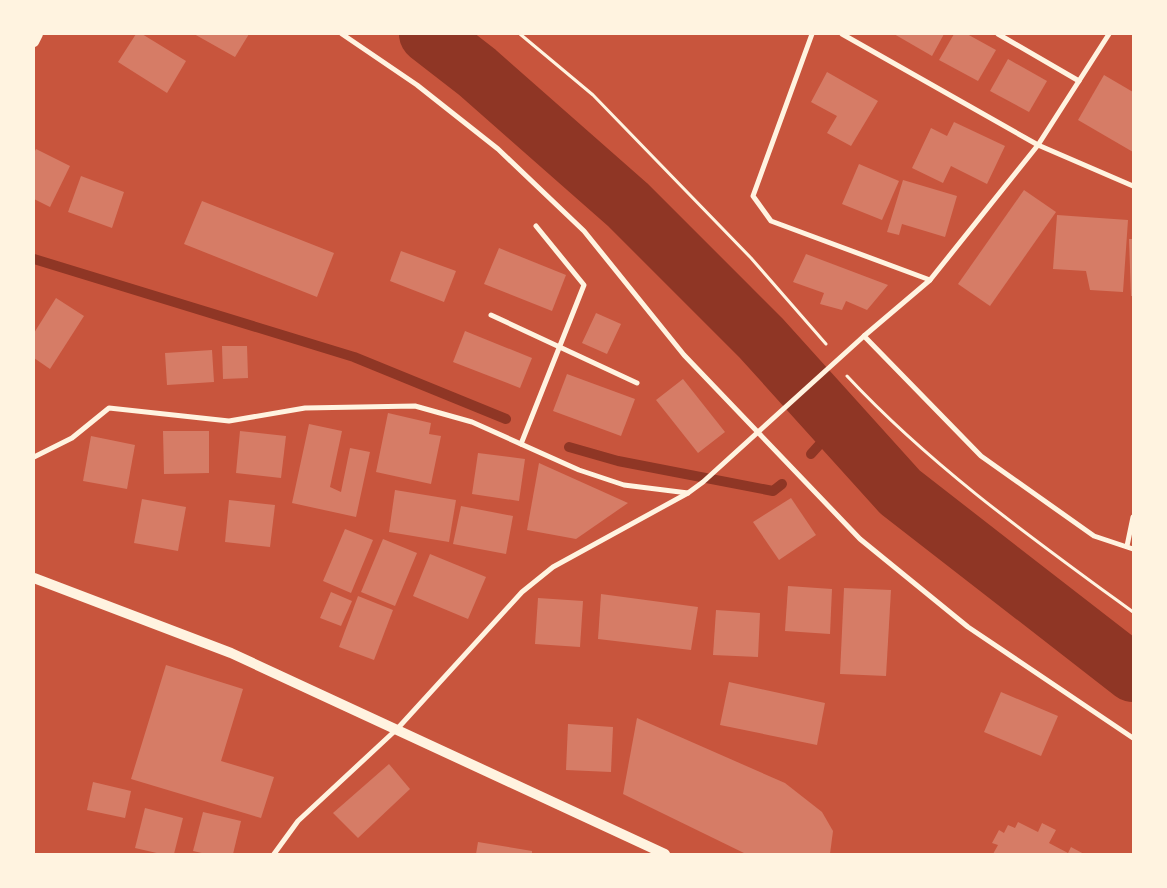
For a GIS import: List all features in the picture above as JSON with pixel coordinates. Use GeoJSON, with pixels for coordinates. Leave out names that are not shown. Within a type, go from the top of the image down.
{"type":"FeatureCollection","features":[{"type":"Feature","properties":{"kind":"main road"},"geometry":{"type":"LineString","coordinates":[[34,42],[38,34]]}},
{"type":"Feature","properties":{"kind":"main road"},"geometry":{"type":"LineString","coordinates":[[34,578],[231,652],[398,728],[665,854]]}},
{"type":"Feature","properties":{"kind":"street"},"geometry":{"type":"LineString","coordinates":[[342,34],[417,86],[491,143],[584,231],[684,355],[758,435],[860,539],[953,615],[1133,738]]}},
{"type":"Feature","properties":{"kind":"street"},"geometry":{"type":"LineString","coordinates":[[812,34],[753,196],[771,221],[930,280]]}},
{"type":"Feature","properties":{"kind":"street"},"geometry":{"type":"LineString","coordinates":[[842,34],[1038,145],[1133,186]]}},
{"type":"Feature","properties":{"kind":"street"},"geometry":{"type":"LineString","coordinates":[[998,34],[1079,81]]}},
{"type":"Feature","properties":{"kind":"street"},"geometry":{"type":"LineString","coordinates":[[274,854],[298,821],[398,728],[522,592],[553,567],[688,493],[703,482],[758,435],[864,336],[930,280],[1038,145],[1109,34]]}},
{"type":"Feature","properties":{"kind":"street"},"geometry":{"type":"LineString","coordinates":[[521,444],[584,285],[536,226]]}},
{"type":"Feature","properties":{"kind":"street"},"geometry":{"type":"LineString","coordinates":[[491,315],[636,383]]}},
{"type":"Feature","properties":{"kind":"street"},"geometry":{"type":"LineString","coordinates":[[864,336],[981,456],[1094,536],[1133,549]]}},
{"type":"Feature","properties":{"kind":"street"},"geometry":{"type":"LineString","coordinates":[[34,457],[72,438],[109,408],[229,421],[305,408],[415,406],[472,422],[579,470],[624,485],[688,493]]}},
{"type":"Feature","properties":{"kind":"street"},"geometry":{"type":"LineString","coordinates":[[1127,546],[1133,517]]}},
{"type":"Feature","properties":{"kind":"path"},"geometry":{"type":"LineString","coordinates":[[520,34],[593,94],[751,258],[878,410],[996,512],[1133,612]]}},
{"type":"Feature","properties":{"kind":"building"},"geometry":{"type":"Polygon","coordinates":[[[136,34],[142,34],[186,61],[167,93],[118,62],[136,34]]]}},
{"type":"Feature","properties":{"kind":"building"},"geometry":{"type":"Polygon","coordinates":[[[194,34],[249,34],[235,57],[194,34]]]}},
{"type":"Feature","properties":{"kind":"building"},"geometry":{"type":"Polygon","coordinates":[[[894,34],[944,34],[932,56],[894,34]]]}},
{"type":"Feature","properties":{"kind":"building"},"geometry":{"type":"Polygon","coordinates":[[[954,34],[967,34],[996,50],[978,81],[939,60],[954,34]]]}},
{"type":"Feature","properties":{"kind":"building"},"geometry":{"type":"Polygon","coordinates":[[[1008,59],[1047,81],[1029,112],[990,91],[1008,59]]]}},
{"type":"Feature","properties":{"kind":"building"},"geometry":{"type":"Polygon","coordinates":[[[827,72],[878,101],[851,146],[827,133],[837,116],[811,102],[827,72]]]}},
{"type":"Feature","properties":{"kind":"building"},"geometry":{"type":"Polygon","coordinates":[[[1104,75],[1133,92],[1133,152],[1078,120],[1104,75]]]}},
{"type":"Feature","properties":{"kind":"building"},"geometry":{"type":"Polygon","coordinates":[[[954,122],[1005,146],[987,184],[951,166],[943,183],[912,168],[931,128],[947,136],[954,122]]]}},
{"type":"Feature","properties":{"kind":"building"},"geometry":{"type":"Polygon","coordinates":[[[36,149],[70,166],[50,207],[34,199],[34,153],[36,149]]]}},
{"type":"Feature","properties":{"kind":"building"},"geometry":{"type":"Polygon","coordinates":[[[859,164],[899,181],[882,220],[842,204],[859,164]]]}},
{"type":"Feature","properties":{"kind":"building"},"geometry":{"type":"Polygon","coordinates":[[[81,176],[124,192],[112,228],[68,212],[81,176]]]}},
{"type":"Feature","properties":{"kind":"building"},"geometry":{"type":"Polygon","coordinates":[[[903,180],[957,196],[945,237],[902,224],[899,235],[887,232],[903,180]]]}},
{"type":"Feature","properties":{"kind":"building"},"geometry":{"type":"Polygon","coordinates":[[[1024,190],[1056,212],[990,306],[958,284],[1024,190]]]}},
{"type":"Feature","properties":{"kind":"building"},"geometry":{"type":"Polygon","coordinates":[[[202,201],[334,253],[317,297],[184,244],[202,201]]]}},
{"type":"Feature","properties":{"kind":"building"},"geometry":{"type":"Polygon","coordinates":[[[1057,215],[1128,220],[1123,292],[1090,290],[1086,271],[1053,269],[1057,215]]]}},
{"type":"Feature","properties":{"kind":"building"},"geometry":{"type":"Polygon","coordinates":[[[1129,239],[1133,239],[1133,296],[1131,296],[1129,239]]]}},
{"type":"Feature","properties":{"kind":"building"},"geometry":{"type":"Polygon","coordinates":[[[499,248],[566,275],[552,311],[484,284],[499,248]]]}},
{"type":"Feature","properties":{"kind":"building"},"geometry":{"type":"Polygon","coordinates":[[[401,251],[456,271],[444,302],[390,281],[401,251]]]}},
{"type":"Feature","properties":{"kind":"building"},"geometry":{"type":"Polygon","coordinates":[[[806,254],[888,285],[867,310],[846,301],[842,310],[820,304],[824,293],[793,282],[806,254]]]}},
{"type":"Feature","properties":{"kind":"building"},"geometry":{"type":"Polygon","coordinates":[[[56,298],[84,316],[50,369],[34,358],[34,333],[56,298]]]}},
{"type":"Feature","properties":{"kind":"building"},"geometry":{"type":"Polygon","coordinates":[[[596,313],[621,324],[607,354],[582,343],[596,313]]]}},
{"type":"Feature","properties":{"kind":"building"},"geometry":{"type":"Polygon","coordinates":[[[465,331],[532,358],[520,388],[453,362],[465,331]]]}},
{"type":"Feature","properties":{"kind":"building"},"geometry":{"type":"Polygon","coordinates":[[[222,346],[247,346],[248,378],[223,379],[222,346]]]}},
{"type":"Feature","properties":{"kind":"building"},"geometry":{"type":"Polygon","coordinates":[[[212,350],[214,382],[167,385],[165,353],[212,350]]]}},
{"type":"Feature","properties":{"kind":"building"},"geometry":{"type":"Polygon","coordinates":[[[567,374],[635,399],[621,436],[553,411],[567,374]]]}},
{"type":"Feature","properties":{"kind":"building"},"geometry":{"type":"Polygon","coordinates":[[[683,379],[725,432],[698,453],[656,400],[683,379]]]}},
{"type":"Feature","properties":{"kind":"building"},"geometry":{"type":"Polygon","coordinates":[[[388,413],[431,423],[429,434],[441,436],[431,484],[376,472],[388,413]]]}},
{"type":"Feature","properties":{"kind":"building"},"geometry":{"type":"Polygon","coordinates":[[[309,424],[342,431],[330,487],[341,492],[350,448],[370,452],[356,517],[292,503],[309,424]]]}},
{"type":"Feature","properties":{"kind":"building"},"geometry":{"type":"Polygon","coordinates":[[[163,431],[209,431],[209,473],[164,474],[163,431]]]}},
{"type":"Feature","properties":{"kind":"building"},"geometry":{"type":"Polygon","coordinates":[[[240,431],[286,436],[281,478],[236,473],[240,431]]]}},
{"type":"Feature","properties":{"kind":"building"},"geometry":{"type":"Polygon","coordinates":[[[91,436],[135,445],[127,489],[83,481],[91,436]]]}},
{"type":"Feature","properties":{"kind":"building"},"geometry":{"type":"Polygon","coordinates":[[[478,453],[525,459],[519,501],[472,494],[478,453]]]}},
{"type":"Feature","properties":{"kind":"building"},"geometry":{"type":"Polygon","coordinates":[[[539,463],[628,503],[576,539],[527,530],[539,463]]]}},
{"type":"Feature","properties":{"kind":"building"},"geometry":{"type":"Polygon","coordinates":[[[395,490],[456,500],[449,542],[389,532],[395,490]]]}},
{"type":"Feature","properties":{"kind":"building"},"geometry":{"type":"Polygon","coordinates":[[[791,498],[816,535],[779,560],[753,522],[791,498]]]}},
{"type":"Feature","properties":{"kind":"building"},"geometry":{"type":"Polygon","coordinates":[[[142,499],[186,507],[178,551],[134,543],[142,499]]]}},
{"type":"Feature","properties":{"kind":"building"},"geometry":{"type":"Polygon","coordinates":[[[229,500],[275,505],[270,547],[225,542],[229,500]]]}},
{"type":"Feature","properties":{"kind":"building"},"geometry":{"type":"Polygon","coordinates":[[[461,506],[513,516],[506,554],[453,544],[461,506]]]}},
{"type":"Feature","properties":{"kind":"building"},"geometry":{"type":"Polygon","coordinates":[[[345,529],[373,540],[351,593],[323,581],[345,529]]]}},
{"type":"Feature","properties":{"kind":"building"},"geometry":{"type":"Polygon","coordinates":[[[383,539],[417,553],[395,606],[361,592],[383,539]]]}},
{"type":"Feature","properties":{"kind":"building"},"geometry":{"type":"Polygon","coordinates":[[[430,554],[486,577],[468,619],[413,596],[430,554]]]}},
{"type":"Feature","properties":{"kind":"building"},"geometry":{"type":"Polygon","coordinates":[[[788,586],[832,589],[830,634],[785,631],[788,586]]]}},
{"type":"Feature","properties":{"kind":"building"},"geometry":{"type":"Polygon","coordinates":[[[844,588],[891,590],[886,676],[840,674],[844,588]]]}},
{"type":"Feature","properties":{"kind":"building"},"geometry":{"type":"Polygon","coordinates":[[[331,592],[352,601],[341,626],[320,618],[331,592]]]}},
{"type":"Feature","properties":{"kind":"building"},"geometry":{"type":"Polygon","coordinates":[[[601,594],[698,607],[691,650],[598,639],[601,594]]]}},
{"type":"Feature","properties":{"kind":"building"},"geometry":{"type":"Polygon","coordinates":[[[358,596],[393,610],[374,660],[339,647],[358,596]]]}},
{"type":"Feature","properties":{"kind":"building"},"geometry":{"type":"Polygon","coordinates":[[[538,598],[583,601],[580,647],[535,644],[538,598]]]}},
{"type":"Feature","properties":{"kind":"building"},"geometry":{"type":"Polygon","coordinates":[[[716,610],[760,613],[758,657],[713,655],[716,610]]]}},
{"type":"Feature","properties":{"kind":"building"},"geometry":{"type":"Polygon","coordinates":[[[166,665],[243,689],[221,761],[274,777],[261,818],[131,779],[166,665]]]}},
{"type":"Feature","properties":{"kind":"building"},"geometry":{"type":"Polygon","coordinates":[[[729,682],[825,703],[817,745],[720,725],[729,682]]]}},
{"type":"Feature","properties":{"kind":"building"},"geometry":{"type":"Polygon","coordinates":[[[1001,692],[1058,716],[1041,756],[984,732],[1001,692]]]}},
{"type":"Feature","properties":{"kind":"building"},"geometry":{"type":"Polygon","coordinates":[[[637,718],[785,783],[822,812],[833,831],[830,854],[746,854],[623,794],[637,718]]]}},
{"type":"Feature","properties":{"kind":"building"},"geometry":{"type":"Polygon","coordinates":[[[568,724],[613,727],[611,772],[566,770],[568,724]]]}},
{"type":"Feature","properties":{"kind":"building"},"geometry":{"type":"Polygon","coordinates":[[[389,764],[410,789],[358,838],[333,813],[389,764]]]}},
{"type":"Feature","properties":{"kind":"building"},"geometry":{"type":"Polygon","coordinates":[[[93,782],[131,791],[125,818],[87,810],[93,782]]]}},
{"type":"Feature","properties":{"kind":"building"},"geometry":{"type":"Polygon","coordinates":[[[145,808],[183,818],[174,854],[161,854],[135,848],[145,808]]]}},
{"type":"Feature","properties":{"kind":"building"},"geometry":{"type":"Polygon","coordinates":[[[203,812],[241,821],[233,854],[206,854],[193,851],[203,812]]]}},
{"type":"Feature","properties":{"kind":"building"},"geometry":{"type":"Polygon","coordinates":[[[1018,822],[1038,832],[1042,823],[1056,830],[1049,843],[1068,853],[1071,847],[1084,854],[993,854],[998,845],[992,843],[999,830],[1004,833],[1008,825],[1015,828],[1018,822]]]}},
{"type":"Feature","properties":{"kind":"building"},"geometry":{"type":"Polygon","coordinates":[[[478,842],[532,851],[532,854],[476,854],[478,842]]]}},
{"type":"Feature","properties":{"kind":"waterway"},"geometry":{"type":"LineString","coordinates":[[428,34],[477,72],[628,205],[761,338],[900,492],[1133,673]]}},
{"type":"Feature","properties":{"kind":"waterway"},"geometry":{"type":"LineString","coordinates":[[34,259],[354,357],[506,419]]}},
{"type":"Feature","properties":{"kind":"waterway"},"geometry":{"type":"LineString","coordinates":[[811,454],[838,424]]}},
{"type":"Feature","properties":{"kind":"waterway"},"geometry":{"type":"LineString","coordinates":[[569,447],[618,461],[773,491],[782,484]]}}]}
